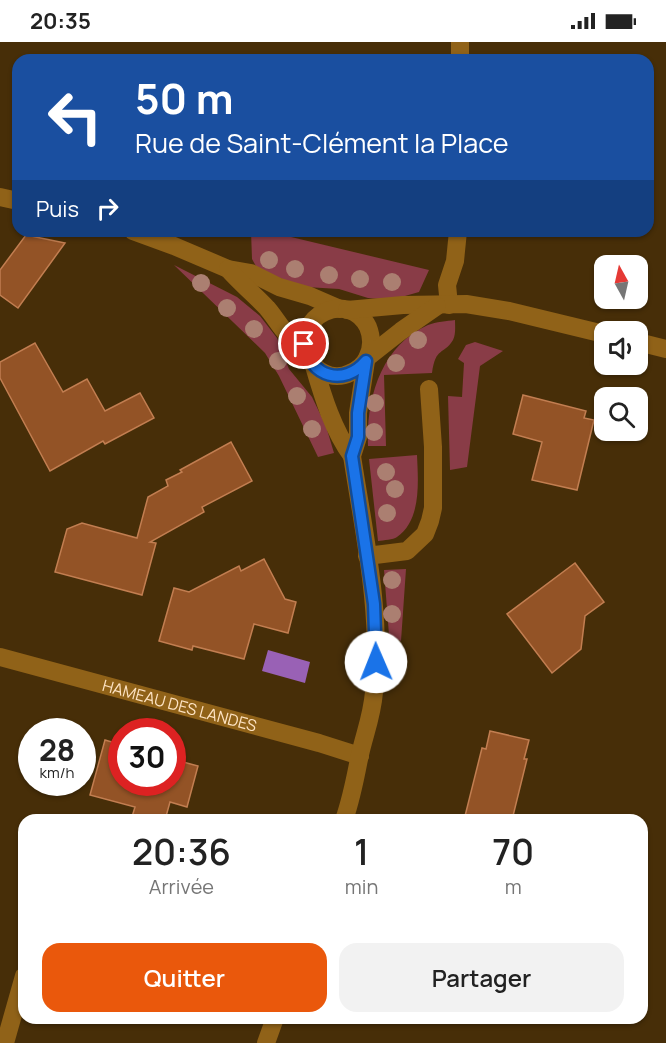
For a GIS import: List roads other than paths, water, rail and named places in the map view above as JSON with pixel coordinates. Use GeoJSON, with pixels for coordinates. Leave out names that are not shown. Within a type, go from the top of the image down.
{"type":"FeatureCollection","features":[{"type":"Feature","properties":{"kind":"street"},"geometry":{"type":"LineString","coordinates":[[149,237],[228,269],[251,273],[279,287],[343,309],[360,317],[368,329],[371,342],[358,413],[358,437],[352,456],[374,614],[376,662],[370,722],[346,814]]}},
{"type":"Feature","properties":{"kind":"street"},"geometry":{"type":"LineString","coordinates":[[228,269],[243,287],[264,305],[311,362],[324,373],[341,376],[357,370],[400,331],[443,305],[455,261],[457,237]]}},
{"type":"Feature","properties":{"kind":"street"},"geometry":{"type":"LineString","coordinates":[[352,456],[340,440],[304,344],[309,324],[320,314],[343,309],[466,304],[509,311],[594,332]]}},
{"type":"Feature","properties":{"kind":"street"},"geometry":{"type":"LineString","coordinates":[[648,344],[666,349]]}},
{"type":"Feature","properties":{"kind":"street"},"geometry":{"type":"LineString","coordinates":[[367,556],[407,551],[425,534],[430,521],[433,508],[433,447],[429,389]]}},
{"type":"Feature","properties":{"kind":"street","name":"HAMEAU DES LANDES"},"geometry":{"type":"LineString","coordinates":[[0,657],[360,756]]}},
{"type":"Feature","properties":{"kind":"street"},"geometry":{"type":"LineString","coordinates":[[4,1043],[18,996]]}},
{"type":"Feature","properties":{"kind":"street"},"geometry":{"type":"LineString","coordinates":[[266,1043],[273,1024]]}}]}
